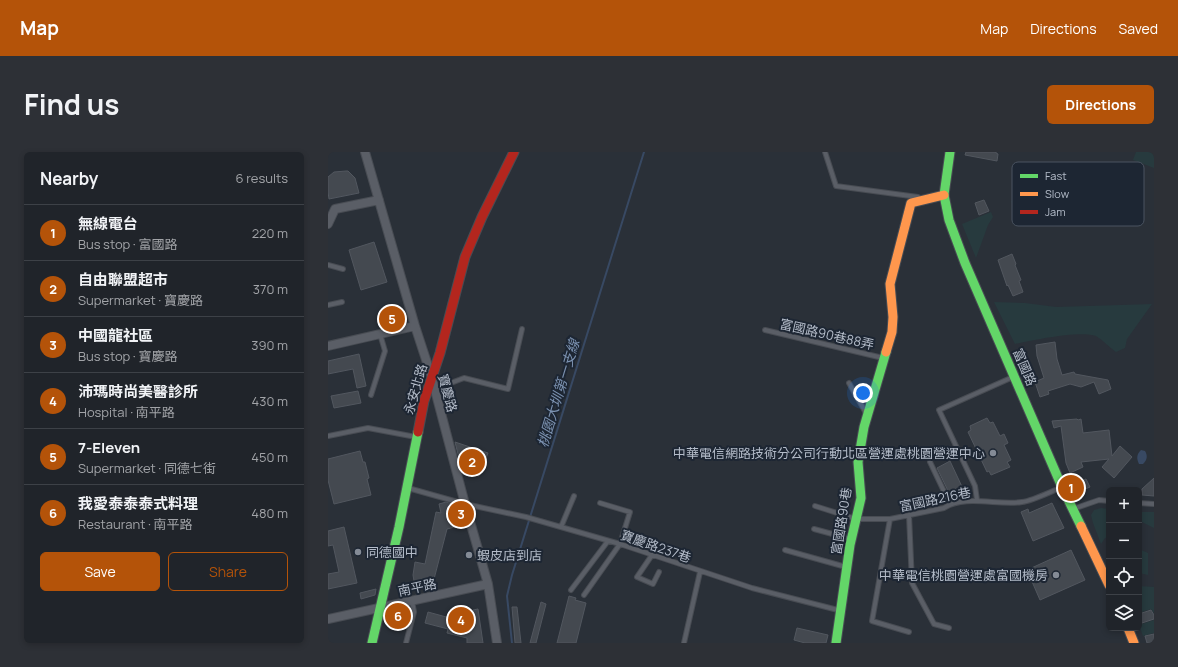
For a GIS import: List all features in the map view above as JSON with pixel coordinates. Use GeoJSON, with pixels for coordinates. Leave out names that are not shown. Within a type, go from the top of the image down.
{"type":"FeatureCollection","features":[{"type":"Feature","properties":{"kind":"street","name":"寶慶路"},"geometry":{"type":"LineString","coordinates":[[365,152],[415,326],[435,389],[465,504],[488,584],[497,643]]}},
{"type":"Feature","properties":{"kind":"street","name":"永安北路"},"geometry":{"type":"LineString","coordinates":[[372,643],[407,488],[424,401],[431,375],[440,353],[465,257],[482,216],[514,152]]}},
{"type":"Feature","properties":{"kind":"street","name":"富國路"},"geometry":{"type":"LineString","coordinates":[[950,152],[944,195],[949,220],[965,263],[1062,487],[1106,579]]}},
{"type":"Feature","properties":{"kind":"street","name":"富國路90巷"},"geometry":{"type":"LineString","coordinates":[[836,643],[851,539],[860,498],[861,486],[858,462],[867,415],[892,332],[893,317],[890,284],[911,203],[944,195]]}},
{"type":"Feature","properties":{"kind":"street"},"geometry":{"type":"LineString","coordinates":[[328,224],[335,209],[379,200]]}},
{"type":"Feature","properties":{"kind":"street"},"geometry":{"type":"LineString","coordinates":[[328,346],[415,326]]}},
{"type":"Feature","properties":{"kind":"street","name":"南平路"},"geometry":{"type":"LineString","coordinates":[[328,619],[488,584]]}},
{"type":"Feature","properties":{"kind":"street"},"geometry":{"type":"LineString","coordinates":[[1129,631],[1134,643]]}},
{"type":"Feature","properties":{"kind":"lane"},"geometry":{"type":"LineString","coordinates":[[825,152],[836,186],[928,198]]}},
{"type":"Feature","properties":{"kind":"lane"},"geometry":{"type":"LineString","coordinates":[[328,265],[343,269]]}},
{"type":"Feature","properties":{"kind":"lane"},"geometry":{"type":"LineString","coordinates":[[328,306],[342,302]]}},
{"type":"Feature","properties":{"kind":"lane"},"geometry":{"type":"LineString","coordinates":[[435,389],[464,378],[508,389],[522,329]]}},
{"type":"Feature","properties":{"kind":"lane","name":"富國路90巷88弄"},"geometry":{"type":"LineString","coordinates":[[765,330],[884,358]]}},
{"type":"Feature","properties":{"kind":"lane"},"geometry":{"type":"LineString","coordinates":[[372,395],[385,351],[380,334]]}},
{"type":"Feature","properties":{"kind":"lane"},"geometry":{"type":"LineString","coordinates":[[977,500],[975,486],[939,410],[1015,377]]}},
{"type":"Feature","properties":{"kind":"lane"},"geometry":{"type":"LineString","coordinates":[[849,383],[867,415]]}},
{"type":"Feature","properties":{"kind":"lane"},"geometry":{"type":"LineString","coordinates":[[328,436],[368,428],[417,437]]}},
{"type":"Feature","properties":{"kind":"lane"},"geometry":{"type":"LineString","coordinates":[[930,462],[950,504]]}},
{"type":"Feature","properties":{"kind":"lane","name":"富國路216巷"},"geometry":{"type":"LineString","coordinates":[[815,506],[856,519],[890,519],[944,508],[950,504],[977,500],[1022,502],[1062,487]]}},
{"type":"Feature","properties":{"kind":"lane","name":"寶慶路237巷"},"geometry":{"type":"LineString","coordinates":[[407,488],[465,504],[534,519],[620,544],[700,572],[752,588],[841,611]]}},
{"type":"Feature","properties":{"kind":"lane"},"geometry":{"type":"LineString","coordinates":[[561,527],[574,496]]}},
{"type":"Feature","properties":{"kind":"lane"},"geometry":{"type":"LineString","coordinates":[[1072,509],[1099,500],[1106,501]]}},
{"type":"Feature","properties":{"kind":"lane"},"geometry":{"type":"LineString","coordinates":[[584,595],[620,544],[630,512],[600,503]]}},
{"type":"Feature","properties":{"kind":"lane"},"geometry":{"type":"LineString","coordinates":[[1142,503],[1154,504]]}},
{"type":"Feature","properties":{"kind":"lane"},"geometry":{"type":"LineString","coordinates":[[909,515],[912,582],[934,624],[949,628]]}},
{"type":"Feature","properties":{"kind":"lane"},"geometry":{"type":"LineString","coordinates":[[890,519],[872,621],[909,632]]}},
{"type":"Feature","properties":{"kind":"lane"},"geometry":{"type":"LineString","coordinates":[[814,529],[851,539]]}},
{"type":"Feature","properties":{"kind":"lane"},"geometry":{"type":"LineString","coordinates":[[571,590],[608,541]]}},
{"type":"Feature","properties":{"kind":"lane"},"geometry":{"type":"LineString","coordinates":[[784,550],[847,568]]}},
{"type":"Feature","properties":{"kind":"lane"},"geometry":{"type":"LineString","coordinates":[[652,555],[637,577],[653,584],[659,572]]}},
{"type":"Feature","properties":{"kind":"lane"},"geometry":{"type":"LineString","coordinates":[[684,643],[700,572]]}},
{"type":"Feature","properties":{"kind":"lane"},"geometry":{"type":"LineString","coordinates":[[406,643],[414,612],[412,601]]}},
{"type":"Feature","properties":{"kind":"green space"},"geometry":{"type":"Polygon","coordinates":[[[1136,152],[1154,152],[1154,168],[1144,164],[1144,162],[1133,160],[1136,152]]]}},
{"type":"Feature","properties":{"kind":"green space"},"geometry":{"type":"Polygon","coordinates":[[[991,212],[993,217],[988,225],[976,258],[962,224],[991,212]]]}},
{"type":"Feature","properties":{"kind":"green space"},"geometry":{"type":"Polygon","coordinates":[[[994,302],[1025,303],[1056,307],[1152,304],[1127,339],[1125,348],[1116,352],[1096,336],[1089,334],[1056,336],[1015,344],[994,302]]]}},
{"type":"Feature","properties":{"kind":"green space"},"geometry":{"type":"Polygon","coordinates":[[[1106,509],[1106,538],[1101,544],[1091,515],[1094,510],[1106,509]]]}},
{"type":"Feature","properties":{"kind":"green space"},"geometry":{"type":"Polygon","coordinates":[[[1142,512],[1154,512],[1154,528],[1142,522],[1142,512]]]}},
{"type":"Feature","properties":{"kind":"green space"},"geometry":{"type":"Polygon","coordinates":[[[1142,550],[1148,553],[1148,575],[1142,574],[1142,550]]]}},
{"type":"Feature","properties":{"kind":"green space"},"geometry":{"type":"Polygon","coordinates":[[[1142,586],[1154,587],[1154,613],[1151,609],[1142,612],[1142,586]]]}},
{"type":"Feature","properties":{"kind":"green space"},"geometry":{"type":"Polygon","coordinates":[[[1154,620],[1154,633],[1143,636],[1141,631],[1142,624],[1154,620]]]}},
{"type":"Feature","properties":{"kind":"water"},"geometry":{"type":"Polygon","coordinates":[[[1141,450],[1145,451],[1147,458],[1143,464],[1139,464],[1137,456],[1141,450]]]}},
{"type":"Feature","properties":{"kind":"building"},"geometry":{"type":"Polygon","coordinates":[[[966,152],[996,152],[998,154],[997,161],[965,155],[966,152]]]}},
{"type":"Feature","properties":{"kind":"building"},"geometry":{"type":"Polygon","coordinates":[[[348,171],[355,178],[359,193],[329,199],[328,177],[334,172],[348,171]]]}},
{"type":"Feature","properties":{"kind":"building"},"geometry":{"type":"Polygon","coordinates":[[[984,200],[989,211],[979,215],[975,203],[984,200]]]}},
{"type":"Feature","properties":{"kind":"building"},"geometry":{"type":"Polygon","coordinates":[[[374,242],[387,282],[361,290],[349,250],[374,242]]]}},
{"type":"Feature","properties":{"kind":"building"},"geometry":{"type":"Polygon","coordinates":[[[1012,254],[1021,280],[1019,281],[1023,292],[1013,296],[1008,285],[1007,286],[998,260],[1012,254]]]}},
{"type":"Feature","properties":{"kind":"building"},"geometry":{"type":"Polygon","coordinates":[[[1055,342],[1057,359],[1062,375],[1074,372],[1075,374],[1108,380],[1111,389],[1099,394],[1094,382],[1081,387],[1070,384],[1048,391],[1049,394],[1040,397],[1035,382],[1044,378],[1037,356],[1036,345],[1055,342]]]}},
{"type":"Feature","properties":{"kind":"building"},"geometry":{"type":"Polygon","coordinates":[[[359,354],[366,386],[357,388],[353,369],[328,374],[328,361],[359,354]]]}},
{"type":"Feature","properties":{"kind":"building"},"geometry":{"type":"Polygon","coordinates":[[[358,391],[361,403],[334,408],[331,396],[358,391]]]}},
{"type":"Feature","properties":{"kind":"building","name":"中華電信網路技術分公司行動北區營運處桃園營運中心"},"geometry":{"type":"Polygon","coordinates":[[[987,418],[990,423],[993,422],[1000,436],[1004,434],[1008,443],[1004,445],[1011,460],[1007,462],[1010,467],[991,475],[989,471],[987,472],[968,432],[971,430],[970,426],[987,418]]]}},
{"type":"Feature","properties":{"kind":"building"},"geometry":{"type":"Polygon","coordinates":[[[1081,419],[1083,433],[1109,430],[1112,456],[1120,446],[1132,457],[1114,478],[1102,467],[1109,459],[1081,462],[1083,467],[1070,473],[1066,463],[1061,426],[1054,428],[1052,421],[1081,419]]]}},
{"type":"Feature","properties":{"kind":"building"},"geometry":{"type":"Polygon","coordinates":[[[455,442],[488,453],[479,476],[462,470],[455,442]]]}},
{"type":"Feature","properties":{"kind":"building"},"geometry":{"type":"Polygon","coordinates":[[[360,451],[363,462],[365,462],[369,478],[367,479],[371,495],[334,504],[328,480],[328,459],[360,451]]]}},
{"type":"Feature","properties":{"kind":"building"},"geometry":{"type":"Polygon","coordinates":[[[950,461],[964,491],[951,497],[937,468],[950,461]]]}},
{"type":"Feature","properties":{"kind":"building"},"geometry":{"type":"Polygon","coordinates":[[[1154,478],[1154,496],[1142,495],[1142,489],[1154,478]]]}},
{"type":"Feature","properties":{"kind":"building"},"geometry":{"type":"Polygon","coordinates":[[[1086,479],[1090,487],[1078,492],[1074,484],[1086,479]]]}},
{"type":"Feature","properties":{"kind":"building"},"geometry":{"type":"Polygon","coordinates":[[[446,502],[452,504],[459,526],[447,529],[433,583],[415,587],[413,575],[415,562],[425,564],[436,512],[441,513],[439,504],[446,502]]]}},
{"type":"Feature","properties":{"kind":"building","name":"中華電信桃園營運處富國機房"},"geometry":{"type":"Polygon","coordinates":[[[1052,503],[1064,528],[1033,541],[1021,512],[1028,509],[1029,513],[1052,503]]]}},
{"type":"Feature","properties":{"kind":"building"},"geometry":{"type":"Polygon","coordinates":[[[344,527],[357,583],[328,589],[328,574],[339,572],[333,545],[328,546],[328,531],[344,527]]]}},
{"type":"Feature","properties":{"kind":"building","name":"中華電信桃園營運處富國機房"},"geometry":{"type":"Polygon","coordinates":[[[1071,550],[1085,580],[1040,600],[1027,570],[1071,550]]]}},
{"type":"Feature","properties":{"kind":"building"},"geometry":{"type":"Polygon","coordinates":[[[376,589],[375,595],[361,599],[360,593],[376,589]]]}},
{"type":"Feature","properties":{"kind":"building"},"geometry":{"type":"Polygon","coordinates":[[[569,596],[576,598],[575,600],[586,603],[576,643],[557,643],[569,596]]]}},
{"type":"Feature","properties":{"kind":"building"},"geometry":{"type":"Polygon","coordinates":[[[541,602],[546,604],[536,643],[530,643],[541,602]]]}},
{"type":"Feature","properties":{"kind":"building"},"geometry":{"type":"Polygon","coordinates":[[[512,607],[517,607],[521,643],[515,643],[512,607]]]}},
{"type":"Feature","properties":{"kind":"building"},"geometry":{"type":"Polygon","coordinates":[[[453,608],[472,613],[473,610],[478,609],[483,643],[467,643],[467,638],[447,633],[448,629],[425,623],[428,612],[450,618],[453,608]]]}},
{"type":"Feature","properties":{"kind":"building"},"geometry":{"type":"Polygon","coordinates":[[[1151,610],[1154,615],[1154,619],[1142,623],[1142,613],[1151,610]]]}},
{"type":"Feature","properties":{"kind":"building"},"geometry":{"type":"Polygon","coordinates":[[[797,628],[828,635],[826,643],[805,643],[794,640],[797,628]]]}},
{"type":"Feature","properties":{"kind":"building"},"geometry":{"type":"Polygon","coordinates":[[[1154,634],[1154,643],[1147,643],[1145,636],[1154,634]]]}},
{"type":"Feature","properties":{"kind":"waterway","name":"桃園大圳第一支線"},"geometry":{"type":"LineString","coordinates":[[512,643],[507,596],[512,575],[644,152]]}},
{"type":"Feature","properties":{"kind":"traffic: fast"},"geometry":{"type":"LineString","coordinates":[[950,152],[944,195],[949,220],[965,263],[1062,487],[1081,526]]}},
{"type":"Feature","properties":{"kind":"traffic: fast"},"geometry":{"type":"LineString","coordinates":[[836,643],[850,545],[861,498],[858,462],[864,427],[886,352]]}},
{"type":"Feature","properties":{"kind":"traffic: fast"},"geometry":{"type":"LineString","coordinates":[[372,643],[399,527],[418,432]]}},
{"type":"Feature","properties":{"kind":"traffic: slow"},"geometry":{"type":"LineString","coordinates":[[886,352],[892,332],[893,317],[890,284],[911,203],[944,195]]}},
{"type":"Feature","properties":{"kind":"traffic: slow"},"geometry":{"type":"LineString","coordinates":[[1081,526],[1106,579]]}},
{"type":"Feature","properties":{"kind":"traffic: slow"},"geometry":{"type":"LineString","coordinates":[[1129,631],[1134,643]]}},
{"type":"Feature","properties":{"kind":"traffic: jam"},"geometry":{"type":"LineString","coordinates":[[418,432],[424,401],[440,353],[465,257],[482,217],[514,152]]}},
{"type":"Feature","properties":{"kind":"place","name":"7-Eleven"},"geometry":{"type":"Point","coordinates":[392,319]}},
{"type":"Feature","properties":{"kind":"place","name":"中華電信網路技術分公司行動北區營運處桃園營運中心"},"geometry":{"type":"Point","coordinates":[993,453]}},
{"type":"Feature","properties":{"kind":"place","name":"自由聯盟超市"},"geometry":{"type":"Point","coordinates":[472,462]}},
{"type":"Feature","properties":{"kind":"place","name":"無線電台"},"geometry":{"type":"Point","coordinates":[1071,488]}},
{"type":"Feature","properties":{"kind":"place","name":"中國龍社區"},"geometry":{"type":"Point","coordinates":[461,514]}},
{"type":"Feature","properties":{"kind":"place","name":"同德國中"},"geometry":{"type":"Point","coordinates":[358,552]}},
{"type":"Feature","properties":{"kind":"place","name":"蝦皮店到店"},"geometry":{"type":"Point","coordinates":[469,555]}},
{"type":"Feature","properties":{"kind":"place","name":"中華電信桃園營運處富國機房"},"geometry":{"type":"Point","coordinates":[1056,575]}},
{"type":"Feature","properties":{"kind":"place","name":"我愛泰泰泰式料理"},"geometry":{"type":"Point","coordinates":[398,616]}},
{"type":"Feature","properties":{"kind":"place","name":"沛瑪時尚美醫診所"},"geometry":{"type":"Point","coordinates":[461,620]}}]}
